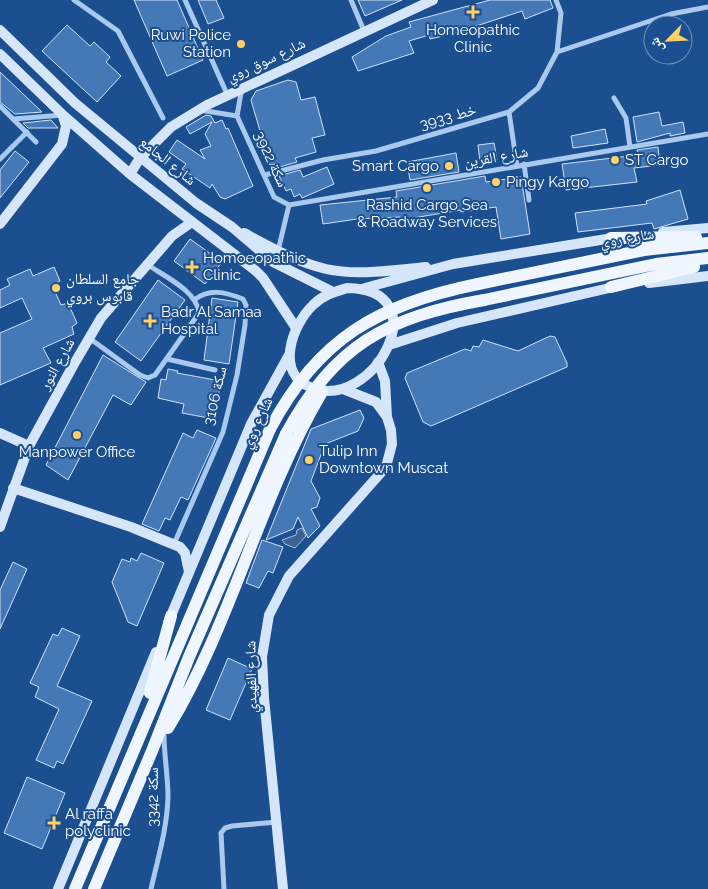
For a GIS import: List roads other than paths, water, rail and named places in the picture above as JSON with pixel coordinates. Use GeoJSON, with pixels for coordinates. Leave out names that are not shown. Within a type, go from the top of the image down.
{"type":"FeatureCollection","features":[{"type":"Feature","properties":{"kind":"main road","name":"شارع سوق روي"},"geometry":{"type":"LineString","coordinates":[[130,174],[140,158],[170,127],[198,110],[227,94],[433,0]]}},
{"type":"Feature","properties":{"kind":"main road","name":"شارع الجامع"},"geometry":{"type":"LineString","coordinates":[[0,29],[75,103],[196,203],[232,227],[273,262],[333,292]]}},
{"type":"Feature","properties":{"kind":"main road"},"geometry":{"type":"LineString","coordinates":[[0,54],[63,115],[130,174],[263,278],[296,328]]}},
{"type":"Feature","properties":{"kind":"main road"},"geometry":{"type":"LineString","coordinates":[[0,224],[62,144],[66,126],[63,115]]}},
{"type":"Feature","properties":{"kind":"main road","name":"شارع النور"},"geometry":{"type":"LineString","coordinates":[[172,236],[178,211]]}},
{"type":"Feature","properties":{"kind":"main road","name":"شارع النور"},"geometry":{"type":"LineString","coordinates":[[0,527],[29,446],[101,318],[172,236],[192,222]]}},
{"type":"Feature","properties":{"kind":"main road"},"geometry":{"type":"LineString","coordinates":[[232,227],[299,261],[343,272],[453,264],[611,238],[708,228]]}},
{"type":"Feature","properties":{"kind":"main road"},"geometry":{"type":"LineString","coordinates":[[611,238],[708,237]]}},
{"type":"Feature","properties":{"kind":"main road","name":"شارع روي"},"geometry":{"type":"LineString","coordinates":[[75,889],[270,429],[286,399],[329,348],[355,328],[415,299],[644,250],[708,243]]}},
{"type":"Feature","properties":{"kind":"main road","name":"شارع روي"},"geometry":{"type":"LineString","coordinates":[[94,889],[189,657],[286,434],[301,406],[319,382],[340,360],[364,341],[422,313],[656,264],[708,258]]}},
{"type":"Feature","properties":{"kind":"main road"},"geometry":{"type":"LineString","coordinates":[[58,889],[251,424],[289,355],[296,328],[313,305],[324,296],[333,292],[347,288],[365,288],[453,264]]}},
{"type":"Feature","properties":{"kind":"main road"},"geometry":{"type":"LineString","coordinates":[[389,345],[457,323],[708,264]]}},
{"type":"Feature","properties":{"kind":"main road"},"geometry":{"type":"LineString","coordinates":[[611,287],[708,276]]}},
{"type":"Feature","properties":{"kind":"main road"},"geometry":{"type":"LineString","coordinates":[[289,355],[297,378],[307,386],[322,392],[343,389],[359,381],[378,362],[389,345],[393,333],[394,319],[388,304],[378,294],[365,288]]}},
{"type":"Feature","properties":{"kind":"main road","name":"شارع الفهيدي"},"geometry":{"type":"LineString","coordinates":[[283,889],[262,657],[268,616],[289,576],[386,467],[392,444],[391,430],[385,381],[378,362]]}},
{"type":"Feature","properties":{"kind":"main road"},"geometry":{"type":"LineString","coordinates":[[343,389],[376,402],[388,417]]}},
{"type":"Feature","properties":{"kind":"main road"},"geometry":{"type":"LineString","coordinates":[[152,751],[186,698],[212,644],[299,432],[322,392]]}},
{"type":"Feature","properties":{"kind":"main road"},"geometry":{"type":"LineString","coordinates":[[0,433],[29,446]]}},
{"type":"Feature","properties":{"kind":"main road"},"geometry":{"type":"LineString","coordinates":[[13,488],[131,527],[174,544],[185,553],[190,573]]}},
{"type":"Feature","properties":{"kind":"main road"},"geometry":{"type":"LineString","coordinates":[[136,746],[171,616]]}},
{"type":"Feature","properties":{"kind":"street"},"geometry":{"type":"LineString","coordinates":[[74,0],[118,30],[163,118]]}},
{"type":"Feature","properties":{"kind":"street"},"geometry":{"type":"LineString","coordinates":[[185,0],[227,94]]}},
{"type":"Feature","properties":{"kind":"street"},"geometry":{"type":"LineString","coordinates":[[350,0],[364,31]]}},
{"type":"Feature","properties":{"kind":"street","name":"3933 خط"},"geometry":{"type":"LineString","coordinates":[[266,175],[323,160],[376,151],[509,112],[538,88],[557,52],[561,13],[556,0]]}},
{"type":"Feature","properties":{"kind":"street"},"geometry":{"type":"LineString","coordinates":[[557,52],[671,14],[708,7]]}},
{"type":"Feature","properties":{"kind":"street"},"geometry":{"type":"LineString","coordinates":[[198,110],[237,116],[241,93],[252,83]]}},
{"type":"Feature","properties":{"kind":"street"},"geometry":{"type":"LineString","coordinates":[[614,98],[626,118],[630,147]]}},
{"type":"Feature","properties":{"kind":"street"},"geometry":{"type":"LineString","coordinates":[[0,106],[36,142]]}},
{"type":"Feature","properties":{"kind":"street"},"geometry":{"type":"LineString","coordinates":[[509,112],[516,166]]}},
{"type":"Feature","properties":{"kind":"street"},"geometry":{"type":"LineString","coordinates":[[13,119],[63,115]]}},
{"type":"Feature","properties":{"kind":"street","name":"سكة 3922"},"geometry":{"type":"LineString","coordinates":[[237,116],[266,175],[274,197],[289,205]]}},
{"type":"Feature","properties":{"kind":"street"},"geometry":{"type":"LineString","coordinates":[[0,159],[27,132]]}},
{"type":"Feature","properties":{"kind":"street","name":"شارع القرين"},"geometry":{"type":"LineString","coordinates":[[289,205],[708,134]]}},
{"type":"Feature","properties":{"kind":"street"},"geometry":{"type":"LineString","coordinates":[[524,164],[529,200]]}},
{"type":"Feature","properties":{"kind":"street"},"geometry":{"type":"LineString","coordinates":[[278,251],[289,205]]}},
{"type":"Feature","properties":{"kind":"street"},"geometry":{"type":"LineString","coordinates":[[89,338],[140,375],[148,378],[155,375],[199,313],[194,300],[184,289],[147,264]]}},
{"type":"Feature","properties":{"kind":"street","name":"سكة 3106"},"geometry":{"type":"LineString","coordinates":[[174,544],[223,432],[237,375],[246,306],[243,299],[219,291],[206,292],[194,300]]}},
{"type":"Feature","properties":{"kind":"street"},"geometry":{"type":"LineString","coordinates":[[167,359],[215,370]]}},
{"type":"Feature","properties":{"kind":"street","name":"سكة 3342"},"geometry":{"type":"LineString","coordinates":[[151,889],[165,836],[167,816],[168,794],[164,734]]}},
{"type":"Feature","properties":{"kind":"street"},"geometry":{"type":"LineString","coordinates":[[224,889],[221,832],[232,826],[277,822]]}},
{"type":"Feature","properties":{"kind":"water"},"geometry":{"type":"Polygon","coordinates":[[[302,528],[306,536],[295,548],[285,544],[282,540],[296,535],[297,530],[302,528]]]}},
{"type":"Feature","properties":{"kind":"place","name":"Homeopathic Clinic"},"geometry":{"type":"Point","coordinates":[473,12]}},
{"type":"Feature","properties":{"kind":"place","name":"Ruwi Police Station"},"geometry":{"type":"Point","coordinates":[241,44]}},
{"type":"Feature","properties":{"kind":"place","name":"ST Cargo"},"geometry":{"type":"Point","coordinates":[615,160]}},
{"type":"Feature","properties":{"kind":"place","name":"Smart Cargo"},"geometry":{"type":"Point","coordinates":[449,166]}},
{"type":"Feature","properties":{"kind":"place","name":"Pingy Kargo"},"geometry":{"type":"Point","coordinates":[496,182]}},
{"type":"Feature","properties":{"kind":"place","name":"Rashid Cargo Sea & Roadway Services"},"geometry":{"type":"Point","coordinates":[427,188]}},
{"type":"Feature","properties":{"kind":"place","name":"Homoeopathic Clinic"},"geometry":{"type":"Point","coordinates":[192,267]}},
{"type":"Feature","properties":{"kind":"place","name":"جامع السلطان قابوس بروي"},"geometry":{"type":"Point","coordinates":[56,288]}},
{"type":"Feature","properties":{"kind":"place","name":"Badr Al Samaa Hospital"},"geometry":{"type":"Point","coordinates":[150,321]}},
{"type":"Feature","properties":{"kind":"place","name":"Manpower Office"},"geometry":{"type":"Point","coordinates":[77,435]}},
{"type":"Feature","properties":{"kind":"place","name":"Tulip Inn Downtown Muscat"},"geometry":{"type":"Point","coordinates":[309,460]}},
{"type":"Feature","properties":{"kind":"place","name":"Al raffa polyclinic"},"geometry":{"type":"Point","coordinates":[54,823]}}]}
